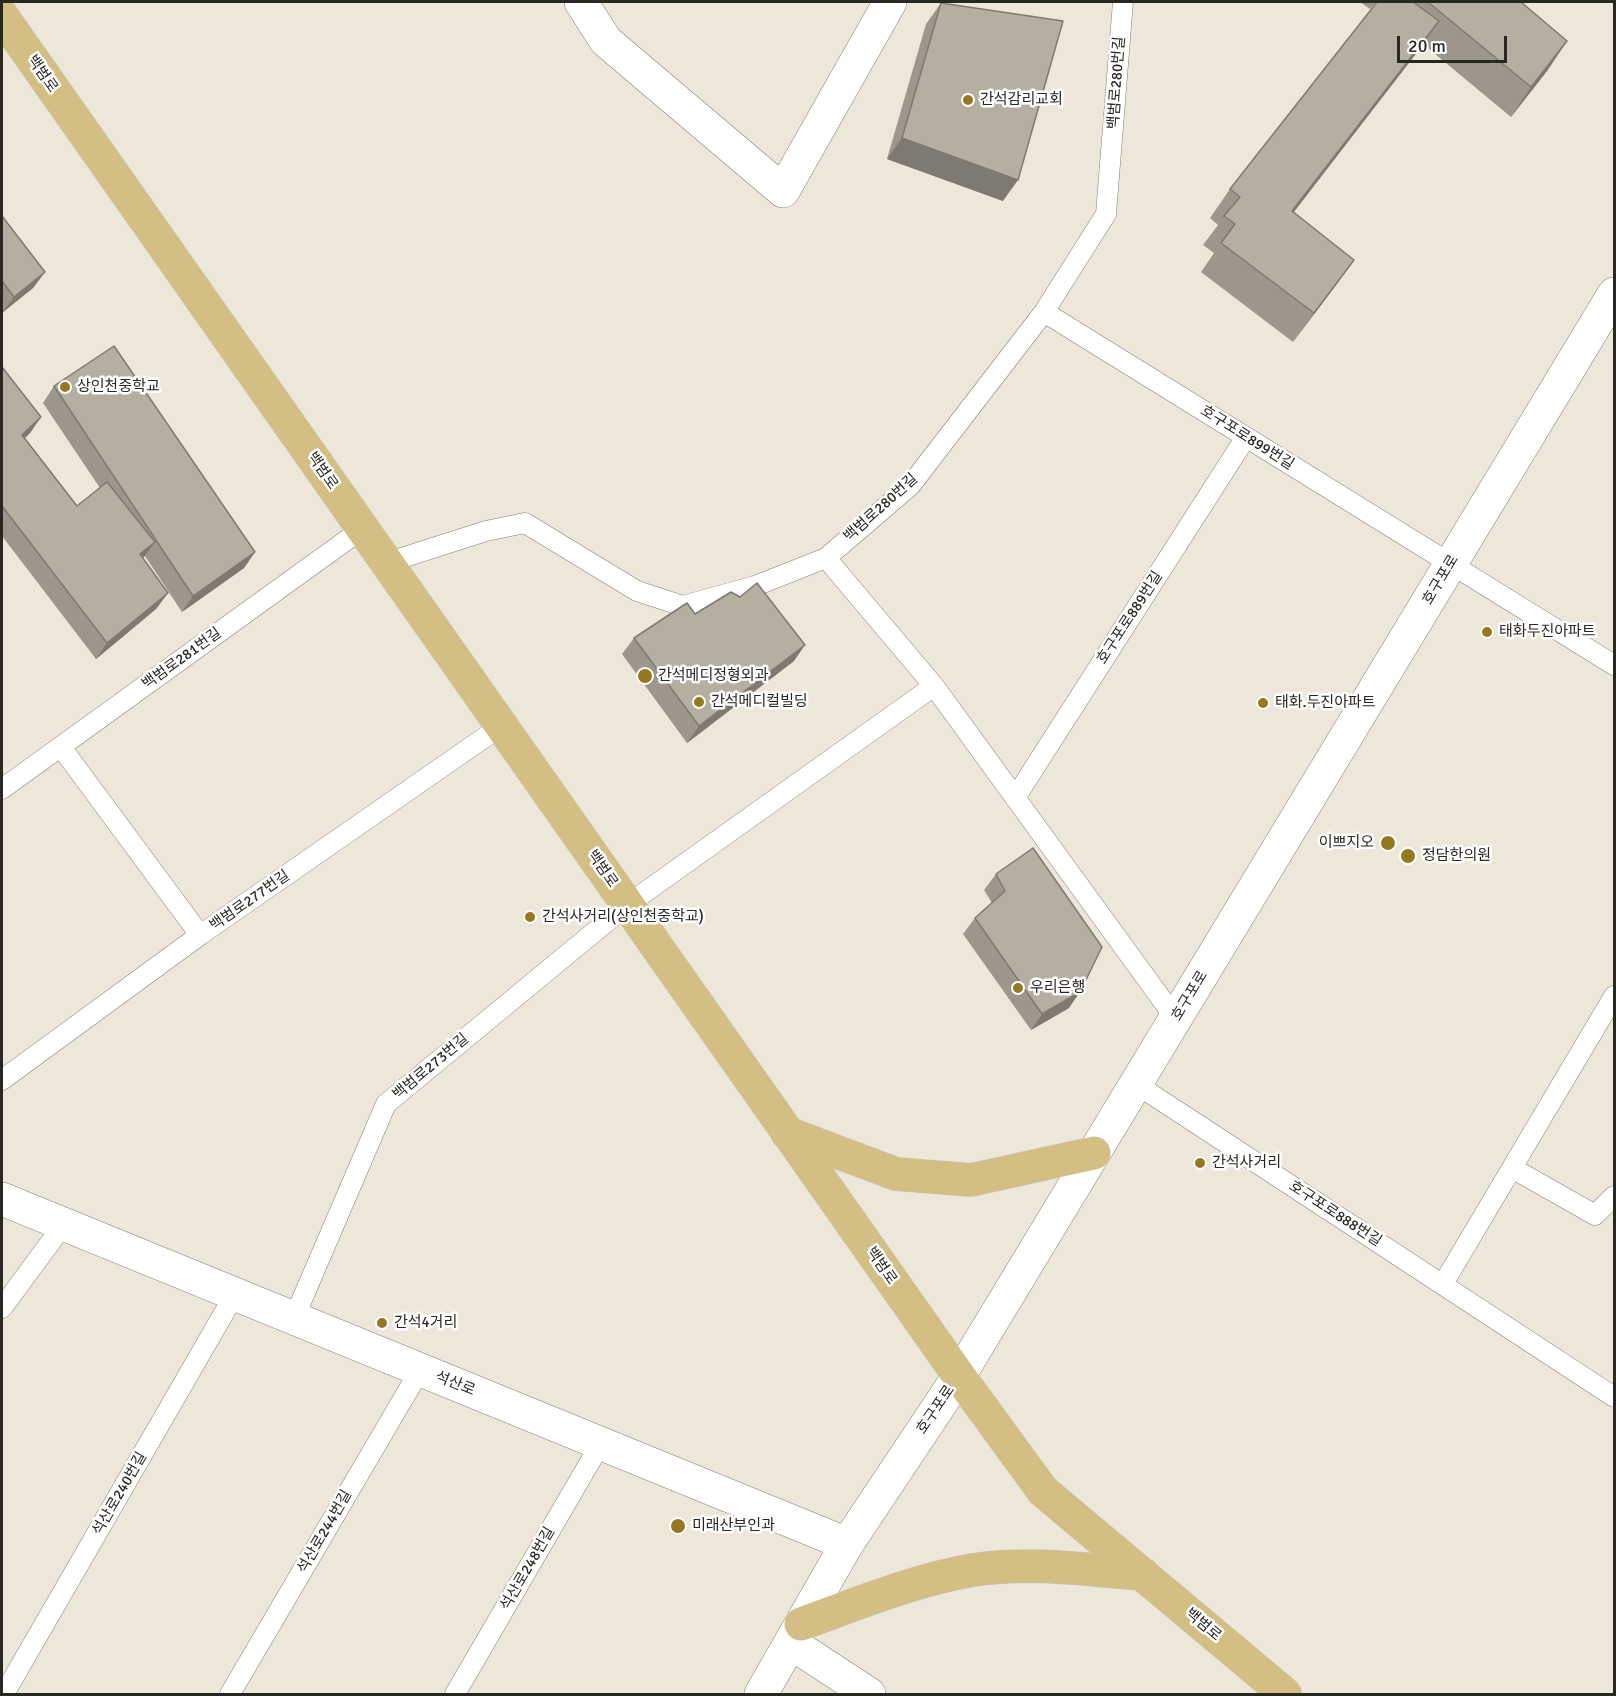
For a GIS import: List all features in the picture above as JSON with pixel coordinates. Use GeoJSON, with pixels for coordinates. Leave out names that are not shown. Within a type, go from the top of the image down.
{"type":"FeatureCollection","features":[{"type":"Feature","properties":{"kind":"main road"},"geometry":{"type":"LineString","coordinates":[[581,2],[606,40],[783,191],[890,2]]}},
{"type":"Feature","properties":{"kind":"main road","name":"백범로"},"geometry":{"type":"LineString","coordinates":[[2,16],[787,1133],[1043,1491],[1285,1695]]}},
{"type":"Feature","properties":{"kind":"main road","name":"호구포로"},"geometry":{"type":"LineString","coordinates":[[761,1695],[847,1544],[959,1376],[1614,294]]}},
{"type":"Feature","properties":{"kind":"main road"},"geometry":{"type":"LineString","coordinates":[[787,1133],[896,1174],[952,1179],[971,1180],[1094,1153]]}},
{"type":"Feature","properties":{"kind":"main road","name":"석산로"},"geometry":{"type":"LineString","coordinates":[[2,1199],[847,1544]]}},
{"type":"Feature","properties":{"kind":"main road"},"geometry":{"type":"LineString","coordinates":[[869,1695],[796,1633],[927,1580],[974,1570],[1022,1566],[1143,1574]]}},
{"type":"Feature","properties":{"kind":"lane","name":"백범로280번길"},"geometry":{"type":"LineString","coordinates":[[386,562],[486,531],[525,523],[637,591],[683,606],[755,586],[826,558],[910,486],[1044,312],[1106,214],[1124,2]]}},
{"type":"Feature","properties":{"kind":"lane","name":"호구포로899번길"},"geometry":{"type":"LineString","coordinates":[[1044,312],[1614,665]]}},
{"type":"Feature","properties":{"kind":"lane","name":"호구포로889번길"},"geometry":{"type":"LineString","coordinates":[[1015,798],[1246,437]]}},
{"type":"Feature","properties":{"kind":"lane","name":"백범로281번길"},"geometry":{"type":"LineString","coordinates":[[2,789],[362,529]]}},
{"type":"Feature","properties":{"kind":"lane"},"geometry":{"type":"LineString","coordinates":[[826,558],[934,686],[1176,1019]]}},
{"type":"Feature","properties":{"kind":"lane","name":"백범로273번길"},"geometry":{"type":"LineString","coordinates":[[294,1318],[387,1104],[627,905],[934,686]]}},
{"type":"Feature","properties":{"kind":"lane","name":"백범로277번길"},"geometry":{"type":"LineString","coordinates":[[2,1080],[200,935],[501,726]]}},
{"type":"Feature","properties":{"kind":"lane"},"geometry":{"type":"LineString","coordinates":[[61,747],[200,935]]}},
{"type":"Feature","properties":{"kind":"lane"},"geometry":{"type":"LineString","coordinates":[[1443,1284],[1614,996]]}},
{"type":"Feature","properties":{"kind":"lane","name":"호구포로888번길"},"geometry":{"type":"LineString","coordinates":[[1136,1084],[1614,1396]]}},
{"type":"Feature","properties":{"kind":"lane"},"geometry":{"type":"LineString","coordinates":[[1512,1168],[1595,1215],[1614,1196]]}},
{"type":"Feature","properties":{"kind":"lane"},"geometry":{"type":"LineString","coordinates":[[2,1308],[64,1224]]}},
{"type":"Feature","properties":{"kind":"lane","name":"석산로240번길"},"geometry":{"type":"LineString","coordinates":[[4,1695],[235,1294]]}},
{"type":"Feature","properties":{"kind":"lane","name":"석산로244번길"},"geometry":{"type":"LineString","coordinates":[[230,1695],[420,1370]]}},
{"type":"Feature","properties":{"kind":"lane","name":"석산로248번길"},"geometry":{"type":"LineString","coordinates":[[455,1695],[601,1443]]}},
{"type":"Feature","properties":{"kind":"building"},"geometry":{"type":"Polygon","coordinates":[[[1377,2],[1413,2],[1439,21],[1292,211],[1354,260],[1314,313],[1221,243],[1235,224],[1224,216],[1240,197],[1230,189],[1377,2]]]}},
{"type":"Feature","properties":{"kind":"building"},"geometry":{"type":"Polygon","coordinates":[[[1428,2],[1521,2],[1567,41],[1531,87],[1428,2]]]}},
{"type":"Feature","properties":{"kind":"building","name":"간석감리교회"},"geometry":{"type":"Polygon","coordinates":[[[941,3],[1063,21],[1018,180],[902,138],[941,3]]]}},
{"type":"Feature","properties":{"kind":"building"},"geometry":{"type":"Polygon","coordinates":[[[2,216],[45,272],[14,297],[2,281],[2,216]]]}},
{"type":"Feature","properties":{"kind":"building"},"geometry":{"type":"Polygon","coordinates":[[[114,346],[255,552],[193,596],[54,386],[114,346]]]}},
{"type":"Feature","properties":{"kind":"building"},"geometry":{"type":"Polygon","coordinates":[[[2,367],[41,417],[22,435],[77,506],[107,482],[155,542],[140,554],[168,593],[107,643],[2,506],[2,367]]]}},
{"type":"Feature","properties":{"kind":"building","name":"간석메디컬빌딩"},"geometry":{"type":"Polygon","coordinates":[[[757,583],[805,645],[699,726],[634,638],[687,603],[695,614],[731,592],[740,597],[757,583]]]}},
{"type":"Feature","properties":{"kind":"building"},"geometry":{"type":"Polygon","coordinates":[[[1033,848],[1102,947],[1080,992],[1042,1014],[975,918],[1005,891],[996,874],[1033,848]]]}},
{"type":"Feature","properties":{"kind":"place","name":"간석감리교회"},"geometry":{"type":"Point","coordinates":[968,100]}},
{"type":"Feature","properties":{"kind":"place","name":"상인천중학교"},"geometry":{"type":"Point","coordinates":[65,387]}},
{"type":"Feature","properties":{"kind":"place","name":"태화두진아파트"},"geometry":{"type":"Point","coordinates":[1487,632]}},
{"type":"Feature","properties":{"kind":"place","name":"간석메디정형외과"},"geometry":{"type":"Point","coordinates":[645,676]}},
{"type":"Feature","properties":{"kind":"place","name":"간석메디컬빌딩"},"geometry":{"type":"Point","coordinates":[699,702]}},
{"type":"Feature","properties":{"kind":"place","name":"태화.두진아파트"},"geometry":{"type":"Point","coordinates":[1263,703]}},
{"type":"Feature","properties":{"kind":"place","name":"이쁘지오"},"geometry":{"type":"Point","coordinates":[1388,843]}},
{"type":"Feature","properties":{"kind":"place","name":"정담한의원"},"geometry":{"type":"Point","coordinates":[1408,856]}},
{"type":"Feature","properties":{"kind":"place","name":"간석사거리(상인천중학교)"},"geometry":{"type":"Point","coordinates":[530,917]}},
{"type":"Feature","properties":{"kind":"place","name":"우리은행"},"geometry":{"type":"Point","coordinates":[1018,988]}},
{"type":"Feature","properties":{"kind":"place","name":"간석사거리"},"geometry":{"type":"Point","coordinates":[1200,1163]}},
{"type":"Feature","properties":{"kind":"place","name":"간석4거리"},"geometry":{"type":"Point","coordinates":[382,1323]}},
{"type":"Feature","properties":{"kind":"place","name":"미래산부인과"},"geometry":{"type":"Point","coordinates":[678,1526]}}]}
